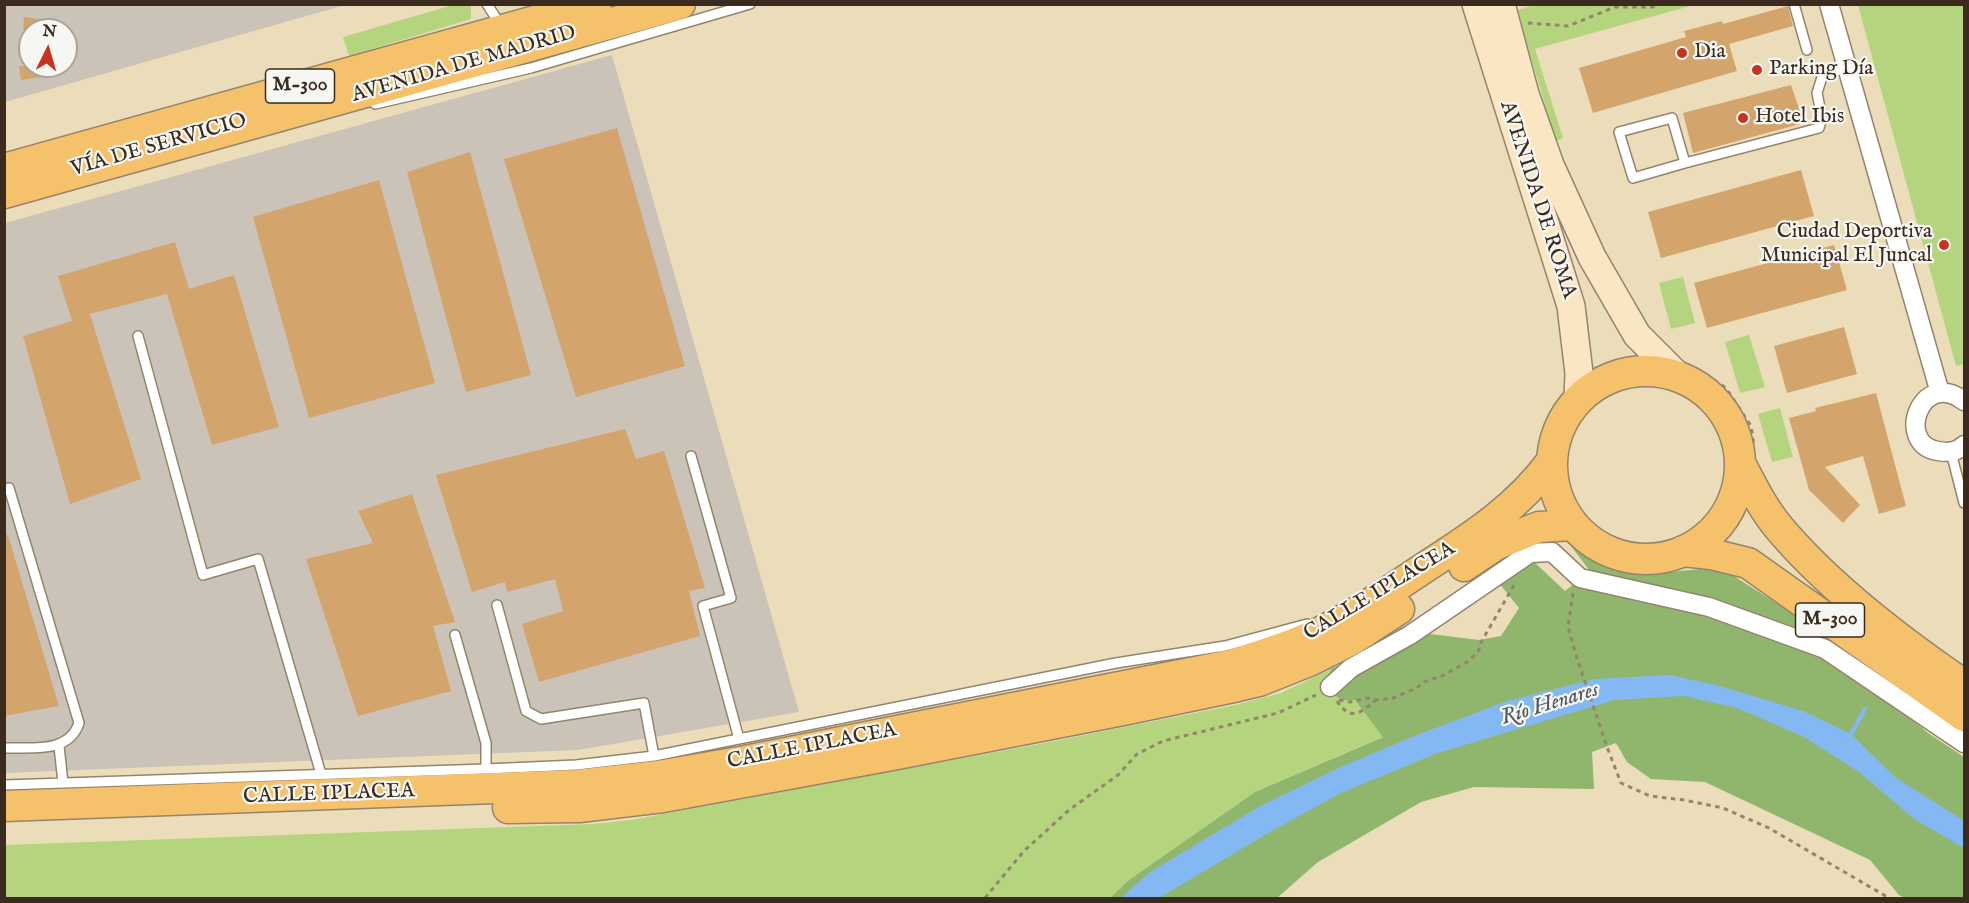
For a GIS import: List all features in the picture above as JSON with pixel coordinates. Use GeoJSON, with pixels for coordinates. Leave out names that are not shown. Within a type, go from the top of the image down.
{"type":"FeatureCollection","features":[{"type":"Feature","properties":{"kind":"main road","name":"AVENIDA DE MADRID"},"geometry":{"type":"LineString","coordinates":[[4,169],[596,4]]}},
{"type":"Feature","properties":{"kind":"main road","name":"AVENIDA DE MADRID"},"geometry":{"type":"LineString","coordinates":[[4,193],[680,4]]}},
{"type":"Feature","properties":{"kind":"main road","name":"M-300"},"geometry":{"type":"LineString","coordinates":[[1965,685],[1929,661],[1828,579],[1779,528],[1755,494],[1748,457],[1723,410],[1688,372],[1643,370],[1607,378],[1578,399],[1558,428],[1551,462],[1553,484],[1561,506],[1573,525],[1596,544],[1624,556],[1654,558],[1683,551],[1711,554],[1748,563],[1965,716]]}},
{"type":"Feature","properties":{"kind":"main road","name":"M-300"},"geometry":{"type":"LineString","coordinates":[[1683,551],[1714,530],[1734,499],[1748,457]]}},
{"type":"Feature","properties":{"kind":"main road","name":"CALLE IPLACEA"},"geometry":{"type":"LineString","coordinates":[[4,806],[555,786],[658,776],[745,761],[1231,665],[1297,642],[1356,612],[1480,531],[1519,500],[1551,462]]}},
{"type":"Feature","properties":{"kind":"main road","name":"CALLE IPLACEA"},"geometry":{"type":"LineString","coordinates":[[4,827],[489,808],[579,807],[663,797],[892,755],[1259,681],[1309,661],[1353,639],[1497,544],[1539,527],[1573,525]]}},
{"type":"Feature","properties":{"kind":"street","name":"AVENIDA DE ROMA"},"geometry":{"type":"LineString","coordinates":[[1476,4],[1571,306],[1579,373],[1578,399]]}},
{"type":"Feature","properties":{"kind":"street"},"geometry":{"type":"LineString","coordinates":[[1829,4],[1940,393]]}},
{"type":"Feature","properties":{"kind":"street","name":"AVENIDA DE ROMA"},"geometry":{"type":"LineString","coordinates":[[1512,13],[1525,94],[1550,165],[1592,257],[1637,335],[1654,354],[1688,372]]}},
{"type":"Feature","properties":{"kind":"street"},"geometry":{"type":"LineString","coordinates":[[1958,448],[1933,450],[1921,441],[1915,427],[1917,412],[1926,399],[1940,393],[1956,395],[1965,401]]}},
{"type":"Feature","properties":{"kind":"street"},"geometry":{"type":"LineString","coordinates":[[1330,687],[1351,668],[1410,635],[1530,553],[1552,552],[1580,578],[1708,608],[1825,649],[1965,743]]}},
{"type":"Feature","properties":{"kind":"lane"},"geometry":{"type":"LineString","coordinates":[[487,4],[504,31]]}},
{"type":"Feature","properties":{"kind":"lane"},"geometry":{"type":"LineString","coordinates":[[368,106],[531,68],[750,4]]}},
{"type":"Feature","properties":{"kind":"lane"},"geometry":{"type":"LineString","coordinates":[[1794,4],[1807,50]]}},
{"type":"Feature","properties":{"kind":"lane"},"geometry":{"type":"LineString","coordinates":[[1685,163],[1672,118],[1619,132],[1633,178],[1819,128],[1822,118],[1817,93],[1822,77],[1846,68]]}},
{"type":"Feature","properties":{"kind":"lane","name":"VÍA DE SERVICIO"},"geometry":{"type":"LineString","coordinates":[[147,154],[299,121]]}},
{"type":"Feature","properties":{"kind":"lane"},"geometry":{"type":"LineString","coordinates":[[138,336],[203,575],[258,559],[321,774]]}},
{"type":"Feature","properties":{"kind":"lane"},"geometry":{"type":"LineString","coordinates":[[1958,448],[1965,503]]}},
{"type":"Feature","properties":{"kind":"lane"},"geometry":{"type":"LineString","coordinates":[[691,456],[731,598],[703,606],[739,739]]}},
{"type":"Feature","properties":{"kind":"lane"},"geometry":{"type":"LineString","coordinates":[[4,489],[9,488],[79,723],[75,733],[59,746],[4,748]]}},
{"type":"Feature","properties":{"kind":"lane"},"geometry":{"type":"LineString","coordinates":[[497,605],[526,711],[541,719],[644,704],[654,756]]}},
{"type":"Feature","properties":{"kind":"lane"},"geometry":{"type":"LineString","coordinates":[[1325,620],[1356,612]]}},
{"type":"Feature","properties":{"kind":"lane"},"geometry":{"type":"LineString","coordinates":[[4,785],[576,765],[654,756],[1116,663],[1224,646],[1314,622]]}},
{"type":"Feature","properties":{"kind":"lane"},"geometry":{"type":"LineString","coordinates":[[455,635],[486,743],[486,769]]}},
{"type":"Feature","properties":{"kind":"lane"},"geometry":{"type":"LineString","coordinates":[[59,746],[63,783]]}},
{"type":"Feature","properties":{"kind":"path"},"geometry":{"type":"LineString","coordinates":[[1512,13],[1537,24],[1568,26],[1615,7],[1653,7],[1661,4]]}},
{"type":"Feature","properties":{"kind":"path"},"geometry":{"type":"LineString","coordinates":[[1688,372],[1726,388],[1736,401],[1751,426],[1748,457]]}},
{"type":"Feature","properties":{"kind":"path"},"geometry":{"type":"LineString","coordinates":[[1376,700],[1360,713],[1353,714],[1347,712],[1334,698],[1350,702],[1367,698],[1376,700],[1393,698],[1469,661],[1479,650],[1479,646],[1514,585],[1523,558]]}},
{"type":"Feature","properties":{"kind":"path"},"geometry":{"type":"LineString","coordinates":[[1580,578],[1571,596],[1568,627],[1576,658],[1621,783],[1650,796],[1723,808],[1769,828],[1889,898]]}},
{"type":"Feature","properties":{"kind":"path"},"geometry":{"type":"LineString","coordinates":[[985,898],[1024,851],[1069,810],[1118,776],[1137,754],[1163,741],[1278,713],[1330,687]]}},
{"type":"Feature","properties":{"kind":"shaded area"},"geometry":{"type":"Polygon","coordinates":[[[5,5],[345,5],[5,102],[5,5]]]}},
{"type":"Feature","properties":{"kind":"shaded area"},"geometry":{"type":"Polygon","coordinates":[[[612,55],[799,712],[578,750],[5,773],[5,223],[612,55]]]}},
{"type":"Feature","properties":{"kind":"green space"},"geometry":{"type":"Polygon","coordinates":[[[1537,4],[1694,5],[1535,49],[1563,138],[1556,141],[1519,18],[1518,10],[1537,4]]]}},
{"type":"Feature","properties":{"kind":"green space"},"geometry":{"type":"Polygon","coordinates":[[[453,5],[471,5],[471,19],[349,56],[343,37],[453,5]]]}},
{"type":"Feature","properties":{"kind":"green space","name":"Ciudad Deportiva Municipal El Juncal"},"geometry":{"type":"Polygon","coordinates":[[[1858,5],[1964,5],[1964,364],[1956,366],[1858,5]]]}},
{"type":"Feature","properties":{"kind":"green space"},"geometry":{"type":"Polygon","coordinates":[[[1683,277],[1695,323],[1671,329],[1659,283],[1683,277]]]}},
{"type":"Feature","properties":{"kind":"green space"},"geometry":{"type":"Polygon","coordinates":[[[1749,335],[1765,387],[1740,393],[1725,342],[1749,335]]]}},
{"type":"Feature","properties":{"kind":"green space"},"geometry":{"type":"Polygon","coordinates":[[[1780,408],[1793,457],[1772,462],[1758,414],[1780,408]]]}},
{"type":"Feature","properties":{"kind":"green space"},"geometry":{"type":"Polygon","coordinates":[[[1578,545],[1615,567],[1652,574],[1723,569],[1801,619],[1821,652],[1887,698],[1928,733],[1964,757],[1964,898],[1905,898],[1899,895],[1870,860],[1705,782],[1651,779],[1627,762],[1616,743],[1592,752],[1594,789],[1474,787],[1421,802],[1318,862],[1277,898],[1110,898],[1129,880],[1255,792],[1383,737],[1355,700],[1338,698],[1333,693],[1328,685],[1331,669],[1406,631],[1479,640],[1501,636],[1519,608],[1499,583],[1532,560],[1565,591],[1590,571],[1571,546],[1578,545]]]}},
{"type":"Feature","properties":{"kind":"green space"},"geometry":{"type":"Polygon","coordinates":[[[1331,669],[1328,685],[1355,700],[1384,736],[1255,792],[1129,880],[1110,898],[5,898],[4,845],[593,824],[631,820],[1235,705],[1281,693],[1331,669]]]}},
{"type":"Feature","properties":{"kind":"water","name":"Río Henares"},"geometry":{"type":"Polygon","coordinates":[[[1670,675],[1716,685],[1803,711],[1851,734],[1895,777],[1964,821],[1964,848],[1914,819],[1859,772],[1804,737],[1737,708],[1684,696],[1614,700],[1435,754],[1341,793],[1159,898],[1121,898],[1150,872],[1262,805],[1343,766],[1417,735],[1507,701],[1595,679],[1670,675]]]}},
{"type":"Feature","properties":{"kind":"building","name":"Dia"},"geometry":{"type":"Polygon","coordinates":[[[1788,6],[1793,26],[1729,44],[1737,71],[1593,113],[1579,68],[1686,37],[1684,31],[1722,21],[1723,24],[1788,6]]]}},
{"type":"Feature","properties":{"kind":"building","name":"Hotel Ibis"},"geometry":{"type":"Polygon","coordinates":[[[1791,85],[1804,123],[1693,153],[1683,113],[1791,85]]]}},
{"type":"Feature","properties":{"kind":"building"},"geometry":{"type":"Polygon","coordinates":[[[617,128],[685,366],[576,397],[504,159],[617,128]]]}},
{"type":"Feature","properties":{"kind":"building"},"geometry":{"type":"Polygon","coordinates":[[[470,152],[531,375],[466,392],[407,172],[470,152]]]}},
{"type":"Feature","properties":{"kind":"building"},"geometry":{"type":"Polygon","coordinates":[[[1801,170],[1814,216],[1661,258],[1648,212],[1801,170]]]}},
{"type":"Feature","properties":{"kind":"building"},"geometry":{"type":"Polygon","coordinates":[[[379,180],[435,383],[309,418],[253,217],[379,180]]]}},
{"type":"Feature","properties":{"kind":"building"},"geometry":{"type":"Polygon","coordinates":[[[175,242],[189,289],[234,275],[279,427],[212,445],[167,294],[90,314],[141,479],[70,504],[23,336],[72,321],[58,276],[175,242]]]}},
{"type":"Feature","properties":{"kind":"building"},"geometry":{"type":"Polygon","coordinates":[[[1834,245],[1847,290],[1707,328],[1694,283],[1834,245]]]}},
{"type":"Feature","properties":{"kind":"building"},"geometry":{"type":"Polygon","coordinates":[[[1844,327],[1857,374],[1787,393],[1774,346],[1844,327]]]}},
{"type":"Feature","properties":{"kind":"building"},"geometry":{"type":"Polygon","coordinates":[[[1876,393],[1906,506],[1879,514],[1863,456],[1825,467],[1860,505],[1843,523],[1809,490],[1789,418],[1816,411],[1815,408],[1876,393]]]}},
{"type":"Feature","properties":{"kind":"building"},"geometry":{"type":"Polygon","coordinates":[[[625,429],[636,459],[664,451],[705,588],[689,591],[700,636],[539,682],[522,624],[563,611],[555,579],[507,592],[505,582],[472,592],[436,475],[625,429]]]}},
{"type":"Feature","properties":{"kind":"building"},"geometry":{"type":"Polygon","coordinates":[[[412,494],[455,622],[433,626],[451,691],[358,716],[306,559],[373,543],[358,511],[412,494]]]}},
{"type":"Feature","properties":{"kind":"building"},"geometry":{"type":"Polygon","coordinates":[[[8,535],[59,706],[4,716],[4,536],[8,535]]]}},
{"type":"Feature","properties":{"kind":"waterway"},"geometry":{"type":"LineString","coordinates":[[1849,738],[1865,709]]}},
{"type":"Feature","properties":{"kind":"place","name":"Dia"},"geometry":{"type":"Point","coordinates":[1682,53]}},
{"type":"Feature","properties":{"kind":"place","name":"Parking Día"},"geometry":{"type":"Point","coordinates":[1757,70]}},
{"type":"Feature","properties":{"kind":"place","name":"Hotel Ibis"},"geometry":{"type":"Point","coordinates":[1743,118]}},
{"type":"Feature","properties":{"kind":"place","name":"Ciudad Deportiva Municipal El Juncal"},"geometry":{"type":"Point","coordinates":[1944,245]}}]}
